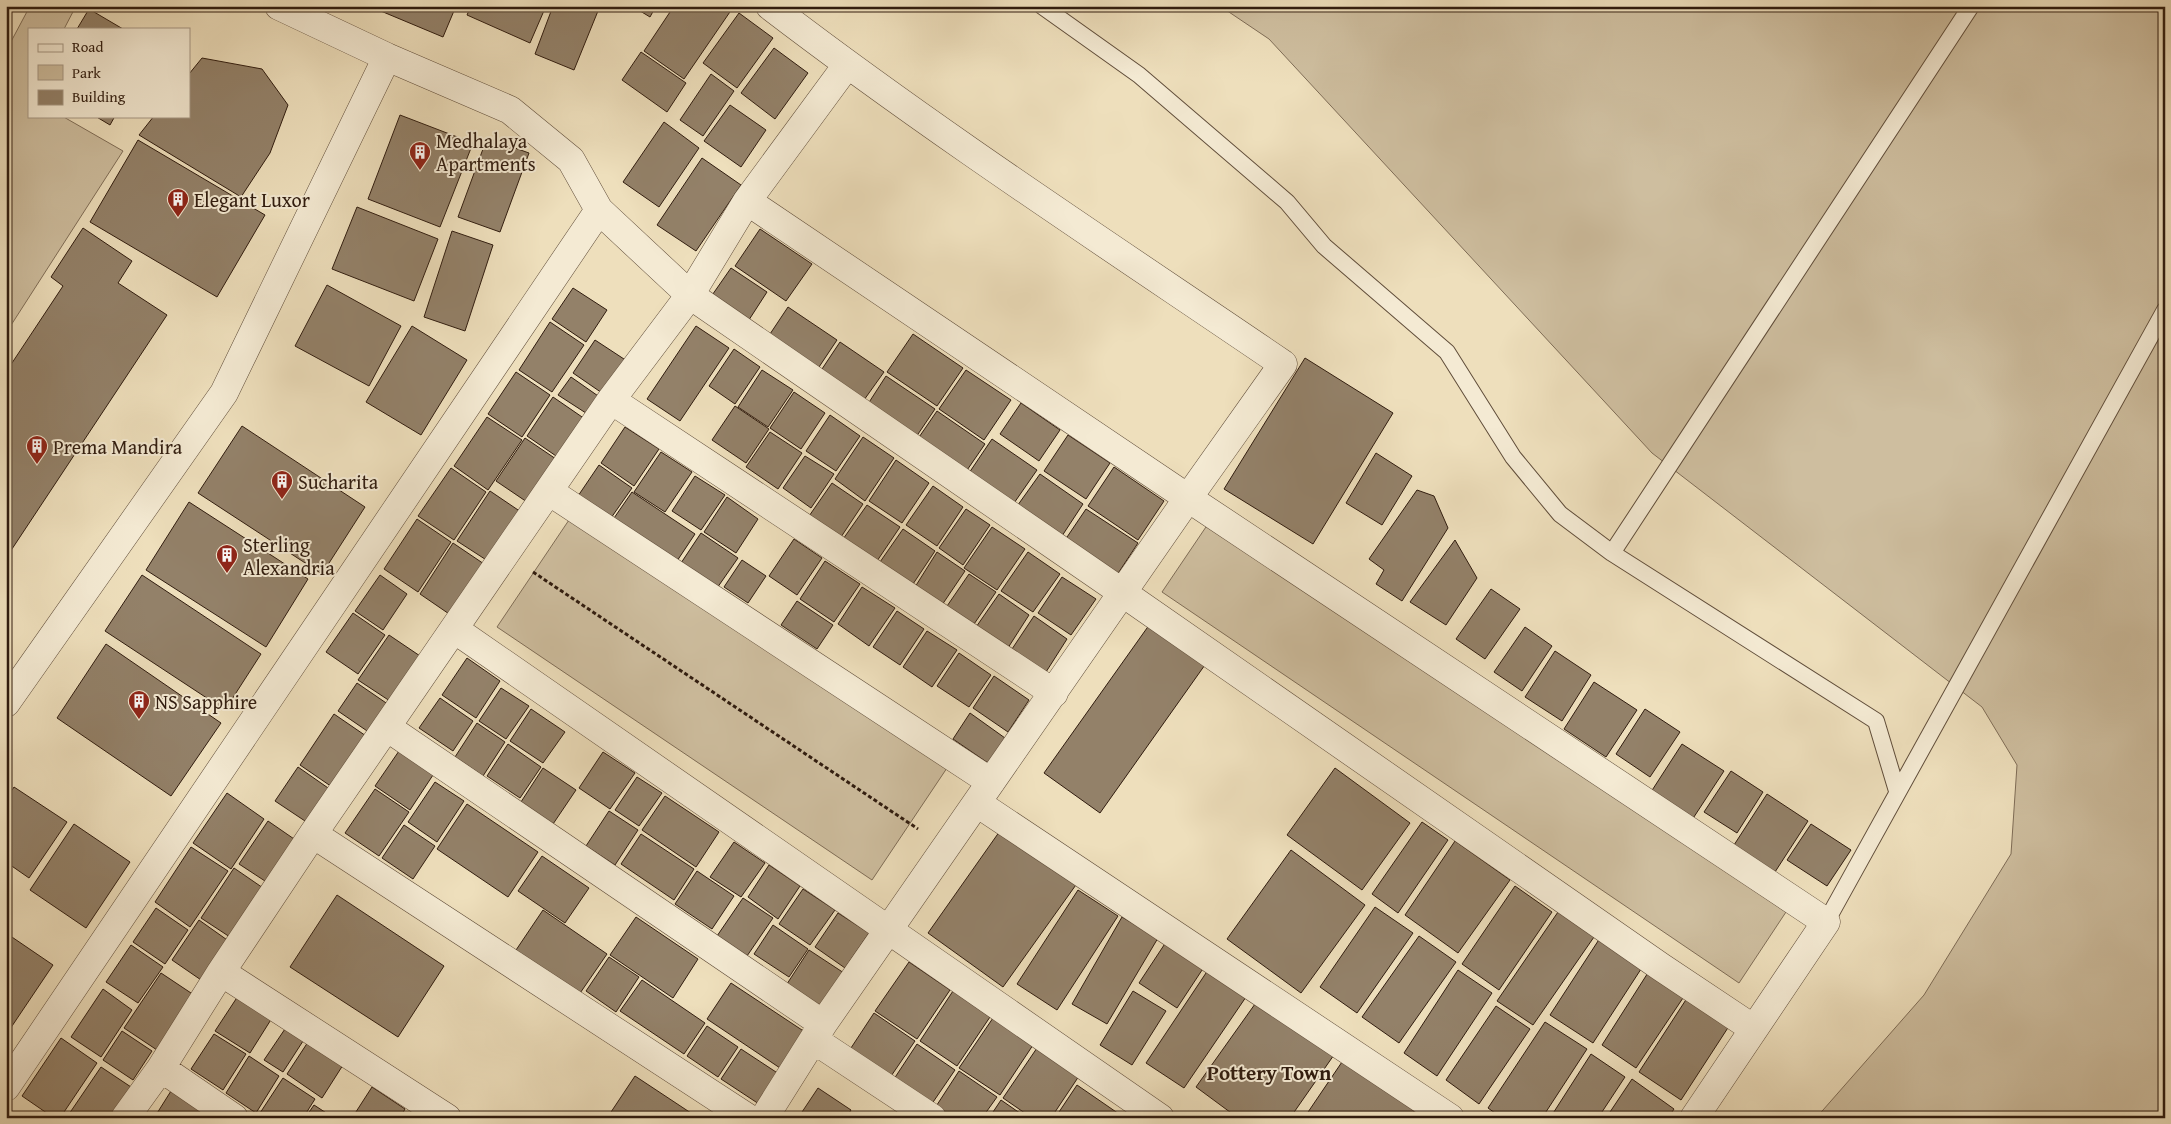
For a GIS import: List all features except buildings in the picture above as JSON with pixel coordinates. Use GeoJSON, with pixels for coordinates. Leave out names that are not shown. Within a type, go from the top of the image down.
{"type":"FeatureCollection","features":[{"type":"Feature","properties":{"kind":"street"},"geometry":{"type":"LineString","coordinates":[[279,6],[388,58],[510,110],[571,160],[599,210],[690,295],[1661,967],[1754,1028]]}},
{"type":"Feature","properties":{"kind":"street"},"geometry":{"type":"LineString","coordinates":[[764,1118],[888,930],[1283,364],[1002,174],[847,65],[770,6]]}},
{"type":"Feature","properties":{"kind":"street"},"geometry":{"type":"LineString","coordinates":[[6,703],[224,394],[388,58]]}},
{"type":"Feature","properties":{"kind":"street"},"geometry":{"type":"LineString","coordinates":[[125,1118],[161,1068],[220,972],[313,834],[388,728],[611,400],[690,295],[747,201],[847,65]]}},
{"type":"Feature","properties":{"kind":"street"},"geometry":{"type":"LineString","coordinates":[[747,201],[1188,498],[1826,922],[1694,1118]]}},
{"type":"Feature","properties":{"kind":"street"},"geometry":{"type":"LineString","coordinates":[[6,1088],[599,210]]}},
{"type":"Feature","properties":{"kind":"street"},"geometry":{"type":"LineString","coordinates":[[611,400],[1054,693]]}},
{"type":"Feature","properties":{"kind":"street"},"geometry":{"type":"LineString","coordinates":[[550,492],[1450,1118]]}},
{"type":"Feature","properties":{"kind":"street"},"geometry":{"type":"LineString","coordinates":[[454,630],[1160,1118]]}},
{"type":"Feature","properties":{"kind":"street"},"geometry":{"type":"LineString","coordinates":[[388,728],[819,1032],[932,1118]]}},
{"type":"Feature","properties":{"kind":"street"},"geometry":{"type":"LineString","coordinates":[[313,834],[748,1118]]}},
{"type":"Feature","properties":{"kind":"street"},"geometry":{"type":"LineString","coordinates":[[220,972],[447,1118]]}},
{"type":"Feature","properties":{"kind":"street"},"geometry":{"type":"LineString","coordinates":[[161,1068],[234,1118]]}},
{"type":"Feature","properties":{"kind":"lane"},"geometry":{"type":"LineString","coordinates":[[1042,6],[1139,75],[1287,202],[1324,246],[1447,352],[1513,457],[1560,514],[1612,553],[1876,721],[1896,791]]}},
{"type":"Feature","properties":{"kind":"lane"},"geometry":{"type":"LineString","coordinates":[[1612,553],[1971,6]]}},
{"type":"Feature","properties":{"kind":"lane"},"geometry":{"type":"LineString","coordinates":[[1826,922],[1896,791],[2165,310]]}},
{"type":"Feature","properties":{"kind":"path"},"geometry":{"type":"LineString","coordinates":[[506,554],[946,847]]}},
{"type":"Feature","properties":{"kind":"green space"},"geometry":{"type":"Polygon","coordinates":[[[30,6],[76,6],[65,28],[28,28],[28,118],[65,118],[123,151],[6,333],[6,51],[30,6]]]}},
{"type":"Feature","properties":{"kind":"green space"},"geometry":{"type":"Polygon","coordinates":[[[1220,6],[2165,6],[2165,1118],[1816,1118],[1924,995],[2011,854],[2017,765],[1982,707],[1652,453],[1269,39],[1220,6]]]}},
{"type":"Feature","properties":{"kind":"green space"},"geometry":{"type":"Polygon","coordinates":[[[573,514],[947,768],[872,880],[497,627],[573,514]]]}},
{"type":"Feature","properties":{"kind":"green space"},"geometry":{"type":"Polygon","coordinates":[[[1210,521],[1786,912],[1739,983],[1162,592],[1210,521]]]}},
{"type":"Feature","properties":{"kind":"place","name":"Medhalaya Apartments"},"geometry":{"type":"Point","coordinates":[420,171]}},
{"type":"Feature","properties":{"kind":"place","name":"Elegant Luxor"},"geometry":{"type":"Point","coordinates":[178,218]}},
{"type":"Feature","properties":{"kind":"place","name":"Prema Mandira"},"geometry":{"type":"Point","coordinates":[37,465]}},
{"type":"Feature","properties":{"kind":"place","name":"Sucharita"},"geometry":{"type":"Point","coordinates":[282,500]}},
{"type":"Feature","properties":{"kind":"place","name":"Sterling Alexandria"},"geometry":{"type":"Point","coordinates":[227,574]}},
{"type":"Feature","properties":{"kind":"place","name":"NS Sapphire"},"geometry":{"type":"Point","coordinates":[139,720]}},
{"type":"Feature","properties":{"kind":"district","name":"Pottery Town"},"geometry":{"type":"Point","coordinates":[1269,1072]}}]}
